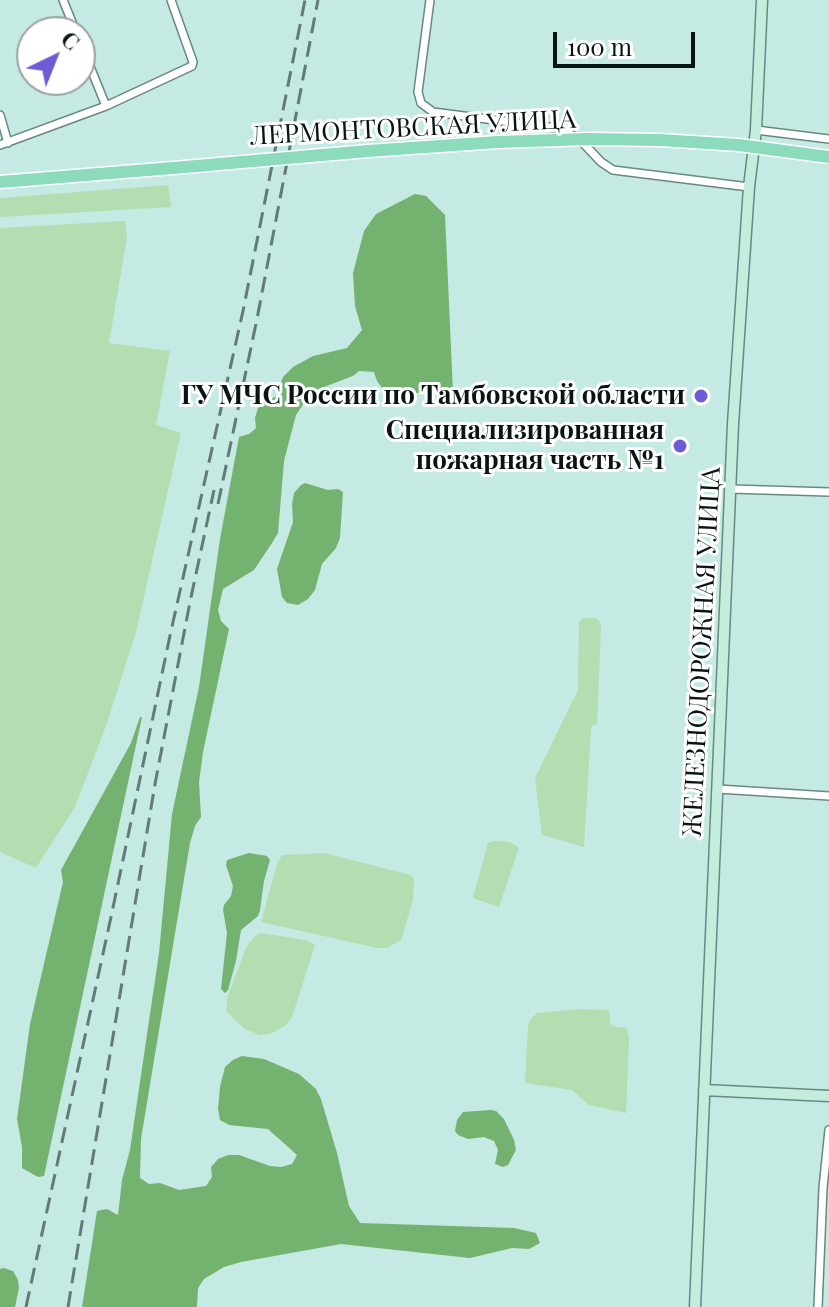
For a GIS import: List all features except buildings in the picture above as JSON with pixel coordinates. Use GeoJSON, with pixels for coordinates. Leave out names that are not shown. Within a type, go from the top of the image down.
{"type":"FeatureCollection","features":[{"type":"Feature","properties":{"kind":"main road","name":"ЛЕРМОНТОВСКАЯ УЛИЦА"},"geometry":{"type":"LineString","coordinates":[[0,182],[368,151],[588,139],[739,145],[829,157]]}},
{"type":"Feature","properties":{"kind":"street"},"geometry":{"type":"LineString","coordinates":[[0,115],[4,144],[106,106],[188,69],[193,62],[171,0]]}},
{"type":"Feature","properties":{"kind":"street"},"geometry":{"type":"LineString","coordinates":[[430,0],[418,92],[421,103],[433,112],[556,128],[568,132],[613,170],[749,187]]}},
{"type":"Feature","properties":{"kind":"street","name":"ЖЕЛЕЗНОДОРОЖНАЯ УЛИЦА"},"geometry":{"type":"LineString","coordinates":[[695,1307],[737,362],[756,130],[762,0]]}},
{"type":"Feature","properties":{"kind":"street"},"geometry":{"type":"LineString","coordinates":[[96,81],[106,106]]}},
{"type":"Feature","properties":{"kind":"street"},"geometry":{"type":"LineString","coordinates":[[756,130],[829,139]]}},
{"type":"Feature","properties":{"kind":"street"},"geometry":{"type":"LineString","coordinates":[[731,489],[829,492]]}},
{"type":"Feature","properties":{"kind":"street"},"geometry":{"type":"LineString","coordinates":[[718,789],[829,796]]}},
{"type":"Feature","properties":{"kind":"street"},"geometry":{"type":"LineString","coordinates":[[704,1090],[829,1096]]}},
{"type":"Feature","properties":{"kind":"street"},"geometry":{"type":"LineString","coordinates":[[818,1307],[829,1130]]}},
{"type":"Feature","properties":{"kind":"green space"},"geometry":{"type":"Polygon","coordinates":[[[168,185],[171,207],[0,217],[0,198],[168,185]]]}},
{"type":"Feature","properties":{"kind":"green space"},"geometry":{"type":"Polygon","coordinates":[[[415,194],[426,196],[445,215],[453,393],[405,393],[383,389],[374,372],[359,371],[316,390],[296,415],[284,461],[278,533],[254,570],[223,589],[218,610],[221,621],[229,629],[203,752],[199,782],[201,817],[190,843],[141,1139],[140,1178],[149,1184],[160,1183],[179,1190],[206,1186],[212,1177],[211,1167],[218,1159],[228,1155],[239,1155],[270,1166],[292,1164],[297,1155],[268,1129],[229,1125],[220,1120],[220,1087],[225,1067],[242,1056],[264,1059],[299,1074],[316,1089],[337,1153],[349,1206],[360,1223],[514,1228],[536,1233],[540,1243],[529,1249],[512,1248],[470,1258],[341,1244],[224,1267],[204,1279],[198,1288],[197,1307],[82,1307],[97,1211],[107,1209],[118,1215],[122,1180],[130,1150],[159,953],[172,814],[199,687],[220,539],[239,437],[256,428],[258,408],[276,396],[283,377],[293,367],[313,356],[347,348],[362,330],[355,306],[353,273],[364,231],[376,214],[415,194]]]}},
{"type":"Feature","properties":{"kind":"green space"},"geometry":{"type":"Polygon","coordinates":[[[125,221],[127,237],[109,343],[170,351],[156,425],[181,433],[136,632],[107,723],[75,807],[36,868],[0,852],[0,228],[125,221]]]}},
{"type":"Feature","properties":{"kind":"green space"},"geometry":{"type":"Polygon","coordinates":[[[305,483],[343,492],[340,538],[336,548],[322,564],[315,590],[298,605],[287,603],[282,597],[277,569],[293,522],[294,493],[305,483]]]}},
{"type":"Feature","properties":{"kind":"green space"},"geometry":{"type":"Polygon","coordinates":[[[583,618],[595,618],[601,627],[597,724],[591,728],[584,847],[542,835],[535,778],[578,690],[579,622],[583,618]]]}},
{"type":"Feature","properties":{"kind":"green space"},"geometry":{"type":"Polygon","coordinates":[[[140,717],[44,1176],[38,1177],[22,1168],[17,1119],[30,1024],[63,882],[61,870],[131,743],[140,717]]]}},
{"type":"Feature","properties":{"kind":"green space"},"geometry":{"type":"Polygon","coordinates":[[[509,842],[519,847],[499,907],[473,898],[488,843],[509,842]]]}},
{"type":"Feature","properties":{"kind":"green space"},"geometry":{"type":"Polygon","coordinates":[[[249,853],[267,856],[270,860],[258,916],[241,930],[236,961],[225,993],[221,989],[227,933],[223,910],[233,886],[226,865],[227,860],[249,853]]]}},
{"type":"Feature","properties":{"kind":"green space"},"geometry":{"type":"Polygon","coordinates":[[[324,853],[411,875],[414,879],[413,900],[401,940],[387,948],[377,948],[261,922],[282,855],[324,853]]]}},
{"type":"Feature","properties":{"kind":"green space"},"geometry":{"type":"Polygon","coordinates":[[[261,933],[306,940],[315,945],[292,1017],[285,1026],[270,1034],[260,1035],[245,1029],[226,1011],[228,995],[244,953],[249,943],[261,933]]]}},
{"type":"Feature","properties":{"kind":"green space"},"geometry":{"type":"Polygon","coordinates":[[[609,1010],[611,1026],[627,1028],[626,1113],[589,1105],[572,1090],[525,1083],[530,1020],[537,1013],[609,1010]]]}},
{"type":"Feature","properties":{"kind":"green space"},"geometry":{"type":"Polygon","coordinates":[[[491,1110],[504,1119],[514,1140],[516,1150],[508,1165],[503,1167],[495,1164],[498,1150],[494,1141],[484,1137],[468,1139],[455,1131],[457,1120],[463,1112],[491,1110]]]}},
{"type":"Feature","properties":{"kind":"green space"},"geometry":{"type":"Polygon","coordinates":[[[0,1269],[13,1271],[18,1280],[15,1307],[0,1307],[0,1269]]]}},
{"type":"Feature","properties":{"kind":"railway"},"geometry":{"type":"LineString","coordinates":[[26,1307],[243,311],[305,0]]}},
{"type":"Feature","properties":{"kind":"railway"},"geometry":{"type":"LineString","coordinates":[[218,504],[318,0]]}},
{"type":"Feature","properties":{"kind":"railway"},"geometry":{"type":"LineString","coordinates":[[68,1307],[155,784],[214,490]]}},
{"type":"Feature","properties":{"kind":"place","name":"ГУ МЧС России по Тамбовской области"},"geometry":{"type":"Point","coordinates":[701,396]}},
{"type":"Feature","properties":{"kind":"place","name":"Специализированная пожарная часть №1"},"geometry":{"type":"Point","coordinates":[680,446]}}]}
